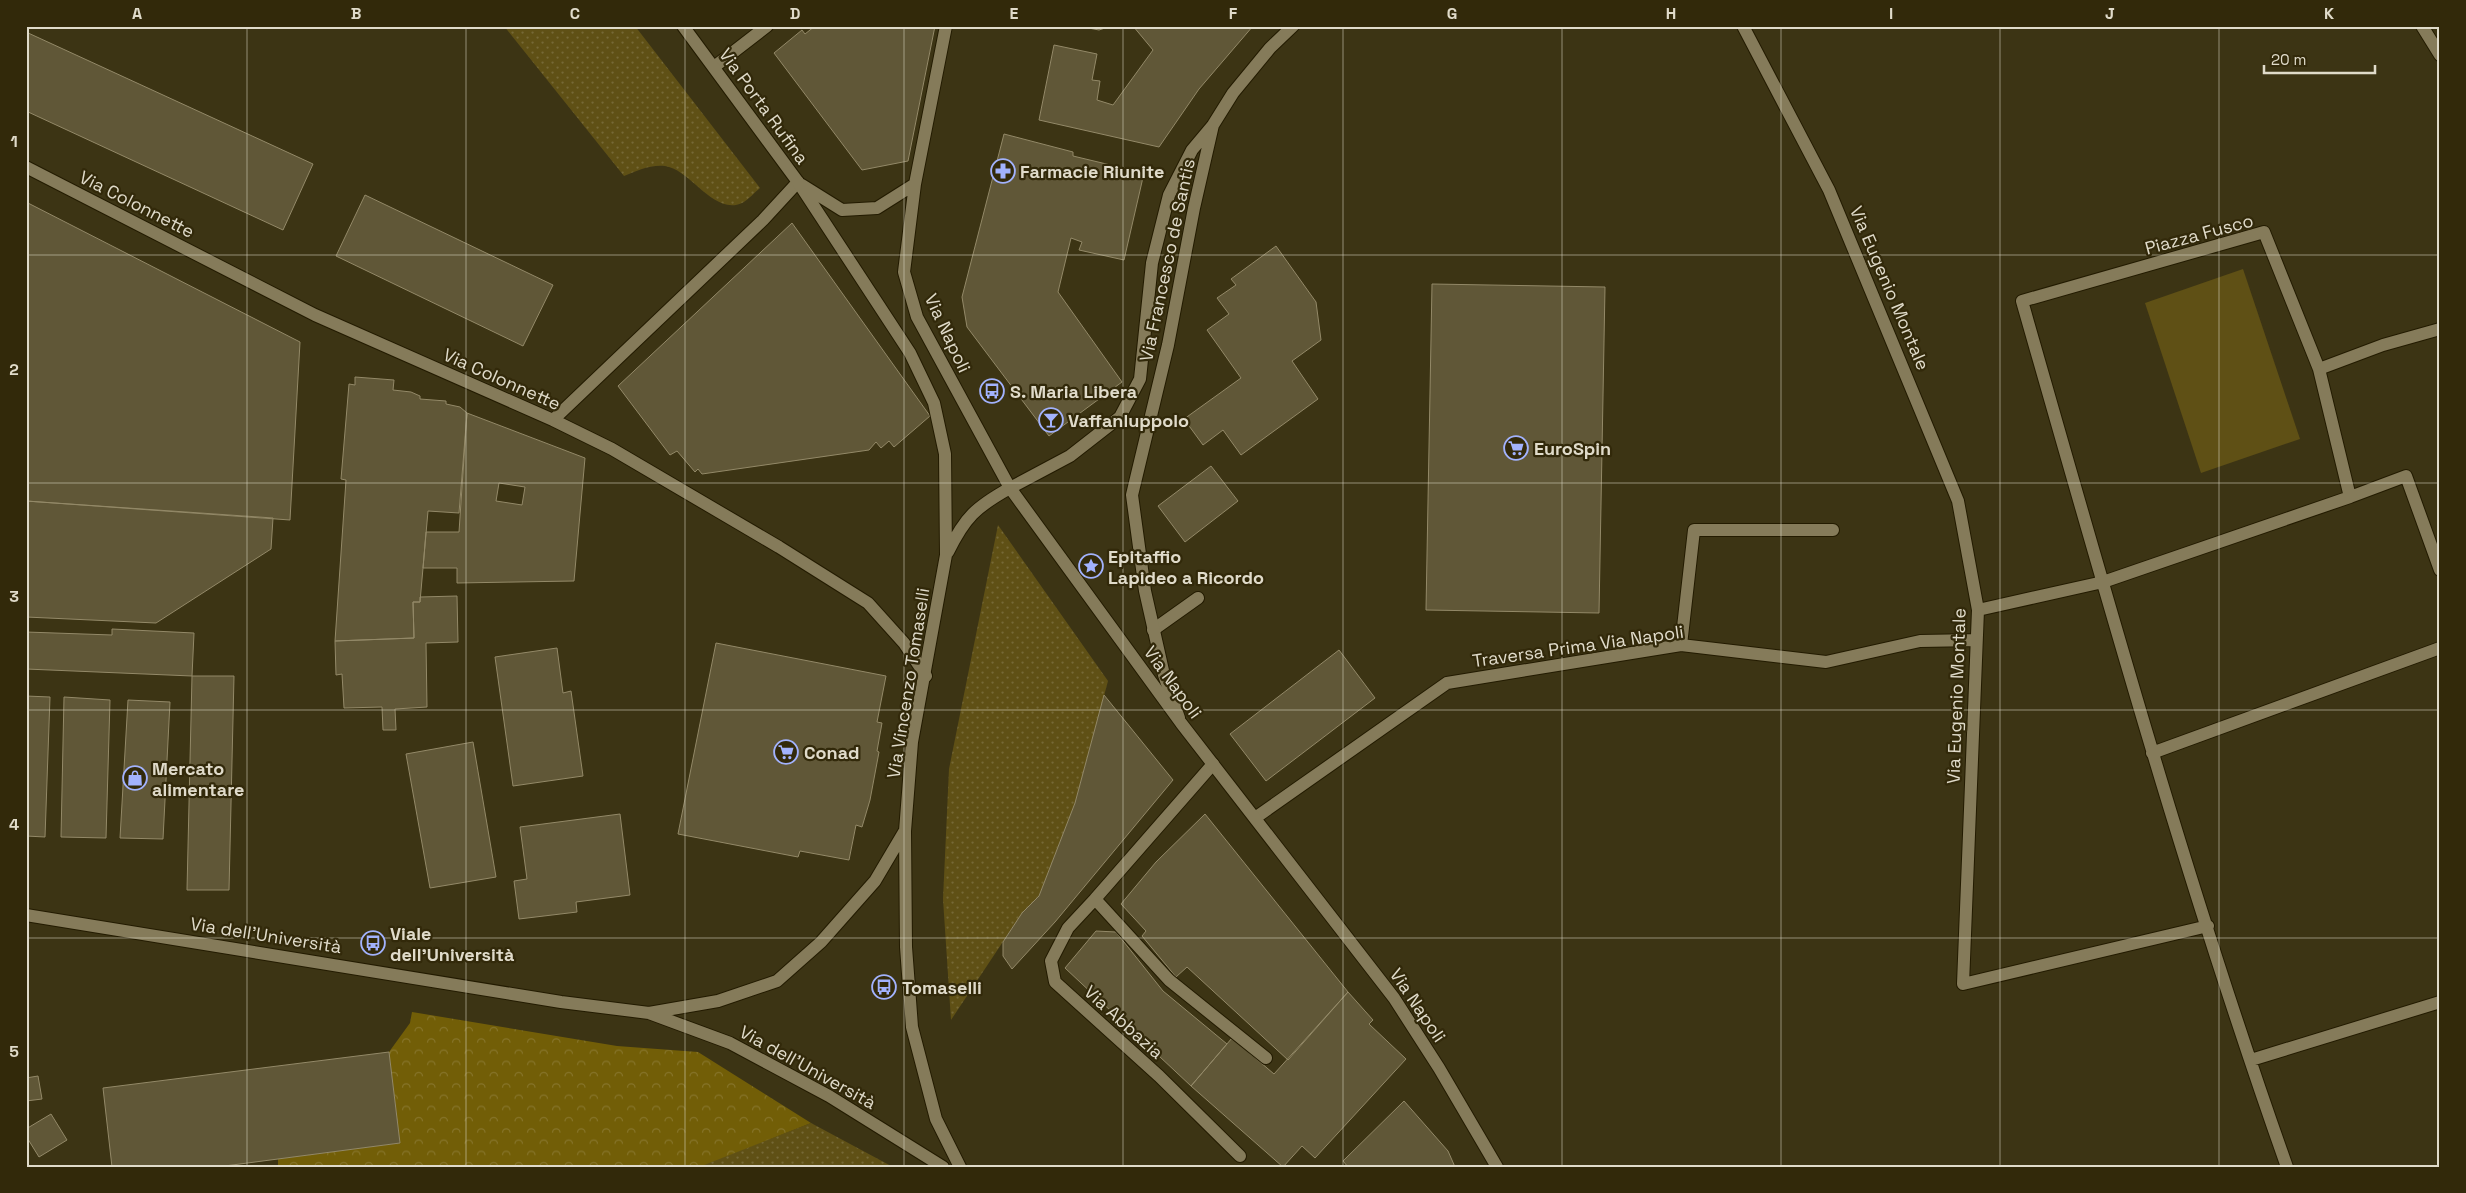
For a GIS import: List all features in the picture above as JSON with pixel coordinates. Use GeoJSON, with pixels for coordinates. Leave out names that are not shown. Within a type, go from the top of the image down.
{"type":"FeatureCollection","features":[{"type":"Feature","properties":{"kind":"street","name":"Via Porta Rufina"},"geometry":{"type":"LineString","coordinates":[[683,26],[798,182]]}},
{"type":"Feature","properties":{"kind":"street"},"geometry":{"type":"LineString","coordinates":[[714,67],[767,26]]}},
{"type":"Feature","properties":{"kind":"street","name":"Via Napoli"},"geometry":{"type":"LineString","coordinates":[[946,26],[915,184],[904,272],[917,317],[1010,488],[1181,723],[1394,998],[1439,1068],[1497,1167]]}},
{"type":"Feature","properties":{"kind":"street","name":"Via Francesco de Santis"},"geometry":{"type":"LineString","coordinates":[[946,555],[960,526],[985,502],[1070,456],[1120,417],[1140,379],[1152,263],[1169,195],[1192,150],[1213,125],[1233,93],[1270,48],[1293,26]]}},
{"type":"Feature","properties":{"kind":"street","name":"Via Eugenio Montale"},"geometry":{"type":"LineString","coordinates":[[1743,26],[1830,190],[1958,501],[1978,610],[1963,984],[2208,926]]}},
{"type":"Feature","properties":{"kind":"street"},"geometry":{"type":"LineString","coordinates":[[2422,26],[2440,55]]}},
{"type":"Feature","properties":{"kind":"street","name":"Via Francesco de Santis"},"geometry":{"type":"LineString","coordinates":[[1181,723],[1164,675],[1144,591],[1132,495],[1168,345],[1194,208],[1213,125]]}},
{"type":"Feature","properties":{"kind":"street","name":"Via Colonnette"},"geometry":{"type":"LineString","coordinates":[[26,167],[315,315],[552,420],[612,449],[779,547],[868,603],[904,643],[926,676]]}},
{"type":"Feature","properties":{"kind":"street"},"geometry":{"type":"LineString","coordinates":[[798,182],[842,210],[878,208],[915,184]]}},
{"type":"Feature","properties":{"kind":"street"},"geometry":{"type":"LineString","coordinates":[[552,420],[763,220],[798,182]]}},
{"type":"Feature","properties":{"kind":"street"},"geometry":{"type":"LineString","coordinates":[[798,182],[910,353],[934,403],[945,454],[946,555]]}},
{"type":"Feature","properties":{"kind":"street","name":"Piazza Fusco"},"geometry":{"type":"LineString","coordinates":[[2103,582],[2022,301],[2264,232],[2319,369],[2350,498]]}},
{"type":"Feature","properties":{"kind":"street"},"geometry":{"type":"LineString","coordinates":[[2319,369],[2383,345],[2440,329]]}},
{"type":"Feature","properties":{"kind":"street"},"geometry":{"type":"LineString","coordinates":[[1978,610],[2103,582],[2350,498],[2406,476],[2440,570]]}},
{"type":"Feature","properties":{"kind":"street"},"geometry":{"type":"LineString","coordinates":[[1681,645],[1694,530],[1833,530]]}},
{"type":"Feature","properties":{"kind":"street","name":"Via Vincenzo Tomaselli"},"geometry":{"type":"LineString","coordinates":[[946,555],[926,676],[912,742],[905,831],[906,947],[912,1026],[936,1119],[960,1167]]}},
{"type":"Feature","properties":{"kind":"street"},"geometry":{"type":"LineString","coordinates":[[2103,582],[2152,753],[2287,1167]]}},
{"type":"Feature","properties":{"kind":"street"},"geometry":{"type":"LineString","coordinates":[[1154,630],[1198,598]]}},
{"type":"Feature","properties":{"kind":"street","name":"Traversa Prima Via Napoli"},"geometry":{"type":"LineString","coordinates":[[1255,818],[1447,683],[1681,645],[1826,662],[1920,641],[1976,640]]}},
{"type":"Feature","properties":{"kind":"street"},"geometry":{"type":"LineString","coordinates":[[2152,753],[2440,648]]}},
{"type":"Feature","properties":{"kind":"street","name":"Via Abbazia"},"geometry":{"type":"LineString","coordinates":[[1213,764],[1068,928],[1051,961],[1055,982],[1159,1076],[1240,1156]]}},
{"type":"Feature","properties":{"kind":"street","name":"Via dell'Università"},"geometry":{"type":"LineString","coordinates":[[649,1013],[718,1001],[777,981],[821,942],[875,881],[905,831]]}},
{"type":"Feature","properties":{"kind":"street"},"geometry":{"type":"LineString","coordinates":[[1095,898],[1169,980],[1266,1058]]}},
{"type":"Feature","properties":{"kind":"street","name":"Via dell'Università"},"geometry":{"type":"LineString","coordinates":[[26,915],[562,1002],[649,1013],[730,1042],[829,1096],[943,1167]]}},
{"type":"Feature","properties":{"kind":"street"},"geometry":{"type":"LineString","coordinates":[[2251,1060],[2440,1002]]}},
{"type":"Feature","properties":{"kind":"shaded area"},"geometry":{"type":"Polygon","coordinates":[[[504,26],[635,26],[760,188],[744,202],[732,205],[712,198],[684,175],[665,166],[649,167],[624,176],[504,26]]]}},
{"type":"Feature","properties":{"kind":"shaded area"},"geometry":{"type":"Polygon","coordinates":[[[2243,269],[2300,439],[2201,473],[2145,303],[2243,269]]]}},
{"type":"Feature","properties":{"kind":"shaded area"},"geometry":{"type":"Polygon","coordinates":[[[998,525],[1108,681],[1075,803],[1039,896],[1022,913],[951,1020],[943,899],[949,769],[998,525]]]}},
{"type":"Feature","properties":{"kind":"shaded area"},"geometry":{"type":"Polygon","coordinates":[[[811,1123],[893,1167],[699,1167],[702,1165],[811,1123]]]}},
{"type":"Feature","properties":{"kind":"green space"},"geometry":{"type":"Polygon","coordinates":[[[412,1012],[617,1046],[698,1052],[811,1123],[699,1167],[278,1167],[278,1159],[400,1143],[389,1052],[410,1023],[412,1012]]]}},
{"type":"Feature","properties":{"kind":"building"},"geometry":{"type":"Polygon","coordinates":[[[815,26],[935,26],[908,161],[862,170],[774,53],[802,30],[805,34],[815,26]]]}},
{"type":"Feature","properties":{"kind":"building"},"geometry":{"type":"Polygon","coordinates":[[[1078,26],[1111,26],[1099,30],[1078,26]]]}},
{"type":"Feature","properties":{"kind":"building"},"geometry":{"type":"Polygon","coordinates":[[[1133,26],[1253,26],[1199,89],[1159,147],[1039,120],[1054,45],[1097,54],[1092,80],[1100,81],[1097,100],[1113,105],[1153,50],[1133,26]]]}},
{"type":"Feature","properties":{"kind":"building"},"geometry":{"type":"Polygon","coordinates":[[[26,32],[313,164],[283,230],[26,111],[26,32]]]}},
{"type":"Feature","properties":{"kind":"building"},"geometry":{"type":"Polygon","coordinates":[[[1004,134],[1073,152],[1073,156],[1144,173],[1124,260],[1079,250],[1082,242],[1071,238],[1058,292],[1122,382],[1049,436],[967,327],[962,297],[1004,134]]]}},
{"type":"Feature","properties":{"kind":"building"},"geometry":{"type":"Polygon","coordinates":[[[365,195],[553,285],[523,346],[336,256],[365,195]]]}},
{"type":"Feature","properties":{"kind":"building"},"geometry":{"type":"Polygon","coordinates":[[[26,202],[300,342],[290,520],[26,501],[26,202]]]}},
{"type":"Feature","properties":{"kind":"building"},"geometry":{"type":"Polygon","coordinates":[[[792,223],[930,416],[894,447],[889,441],[881,448],[876,442],[869,450],[702,474],[698,469],[695,472],[677,451],[670,455],[618,386],[792,223]]]}},
{"type":"Feature","properties":{"kind":"building"},"geometry":{"type":"Polygon","coordinates":[[[1276,246],[1316,302],[1321,340],[1292,361],[1318,399],[1241,455],[1223,430],[1203,445],[1184,419],[1241,378],[1207,330],[1229,314],[1217,298],[1236,285],[1231,279],[1276,246]]]}},
{"type":"Feature","properties":{"kind":"building","name":"EuroSpin"},"geometry":{"type":"Polygon","coordinates":[[[1432,284],[1605,287],[1599,613],[1426,610],[1432,284]]]}},
{"type":"Feature","properties":{"kind":"building"},"geometry":{"type":"Polygon","coordinates":[[[355,377],[394,380],[393,390],[411,392],[420,396],[420,399],[446,401],[446,404],[460,407],[467,413],[459,513],[428,511],[420,602],[413,602],[414,638],[335,641],[346,480],[341,479],[349,384],[355,385],[355,377]]]}},
{"type":"Feature","properties":{"kind":"building"},"geometry":{"type":"Polygon","coordinates":[[[467,413],[585,458],[574,581],[457,583],[457,568],[423,568],[426,532],[459,532],[467,413]],[[499,483],[496,501],[522,505],[525,487],[499,483]]]}},
{"type":"Feature","properties":{"kind":"building"},"geometry":{"type":"Polygon","coordinates":[[[1211,466],[1238,501],[1185,542],[1158,506],[1211,466]]]}},
{"type":"Feature","properties":{"kind":"building"},"geometry":{"type":"Polygon","coordinates":[[[26,501],[273,518],[271,549],[156,623],[26,617],[26,501]]]}},
{"type":"Feature","properties":{"kind":"building"},"geometry":{"type":"Polygon","coordinates":[[[457,596],[458,642],[426,643],[427,707],[395,709],[396,730],[383,730],[382,707],[344,708],[342,674],[336,675],[335,641],[414,638],[413,602],[420,602],[420,597],[457,596]]]}},
{"type":"Feature","properties":{"kind":"building"},"geometry":{"type":"Polygon","coordinates":[[[112,629],[194,633],[192,676],[26,669],[26,632],[112,635],[112,629]]]}},
{"type":"Feature","properties":{"kind":"building","name":"Conad"},"geometry":{"type":"Polygon","coordinates":[[[716,643],[886,676],[877,722],[882,723],[877,751],[879,752],[870,800],[862,827],[856,825],[849,860],[800,851],[798,857],[678,834],[716,643]]]}},
{"type":"Feature","properties":{"kind":"building"},"geometry":{"type":"Polygon","coordinates":[[[557,648],[563,693],[571,691],[583,776],[513,786],[495,657],[557,648]]]}},
{"type":"Feature","properties":{"kind":"building"},"geometry":{"type":"Polygon","coordinates":[[[1339,650],[1375,698],[1266,781],[1230,734],[1339,650]]]}},
{"type":"Feature","properties":{"kind":"building"},"geometry":{"type":"Polygon","coordinates":[[[192,676],[234,676],[229,890],[187,890],[192,676]]]}},
{"type":"Feature","properties":{"kind":"building"},"geometry":{"type":"Polygon","coordinates":[[[1104,695],[1173,780],[1055,922],[1012,969],[1003,956],[1003,942],[1022,913],[1039,896],[1075,803],[1104,695]]]}},
{"type":"Feature","properties":{"kind":"building"},"geometry":{"type":"Polygon","coordinates":[[[26,696],[50,697],[45,837],[26,836],[26,696]]]}},
{"type":"Feature","properties":{"kind":"building"},"geometry":{"type":"Polygon","coordinates":[[[64,697],[110,700],[106,838],[61,837],[64,697]]]}},
{"type":"Feature","properties":{"kind":"building"},"geometry":{"type":"Polygon","coordinates":[[[128,700],[170,702],[163,839],[120,838],[128,700]]]}},
{"type":"Feature","properties":{"kind":"building"},"geometry":{"type":"Polygon","coordinates":[[[473,742],[496,877],[430,888],[406,754],[473,742]]]}},
{"type":"Feature","properties":{"kind":"building"},"geometry":{"type":"Polygon","coordinates":[[[620,814],[630,895],[576,902],[577,912],[519,919],[514,881],[527,879],[520,827],[620,814]]]}},
{"type":"Feature","properties":{"kind":"building"},"geometry":{"type":"Polygon","coordinates":[[[1205,814],[1348,992],[1288,1060],[1187,967],[1176,977],[1142,936],[1146,931],[1121,904],[1156,862],[1205,814]]]}},
{"type":"Feature","properties":{"kind":"building"},"geometry":{"type":"Polygon","coordinates":[[[1096,931],[1116,932],[1163,991],[1227,1044],[1191,1086],[1065,968],[1096,931]]]}},
{"type":"Feature","properties":{"kind":"building"},"geometry":{"type":"Polygon","coordinates":[[[1348,992],[1373,1020],[1369,1024],[1406,1059],[1315,1158],[1302,1146],[1283,1167],[1191,1086],[1232,1038],[1274,1074],[1348,992]]]}},
{"type":"Feature","properties":{"kind":"building"},"geometry":{"type":"Polygon","coordinates":[[[389,1052],[400,1143],[217,1167],[112,1167],[103,1088],[389,1052]]]}},
{"type":"Feature","properties":{"kind":"building"},"geometry":{"type":"Polygon","coordinates":[[[38,1076],[42,1099],[26,1101],[26,1078],[38,1076]]]}},
{"type":"Feature","properties":{"kind":"building"},"geometry":{"type":"Polygon","coordinates":[[[1404,1101],[1448,1151],[1455,1167],[1348,1167],[1343,1161],[1404,1101]]]}},
{"type":"Feature","properties":{"kind":"building"},"geometry":{"type":"Polygon","coordinates":[[[51,1114],[67,1140],[39,1157],[26,1136],[26,1129],[51,1114]]]}},
{"type":"Feature","properties":{"kind":"place","name":"Farmacie Riunite"},"geometry":{"type":"Point","coordinates":[1003,171]}},
{"type":"Feature","properties":{"kind":"place","name":"S. Maria Libera"},"geometry":{"type":"Point","coordinates":[992,391]}},
{"type":"Feature","properties":{"kind":"place","name":"Vaffanluppolo"},"geometry":{"type":"Point","coordinates":[1051,420]}},
{"type":"Feature","properties":{"kind":"place","name":"EuroSpin"},"geometry":{"type":"Point","coordinates":[1516,448]}},
{"type":"Feature","properties":{"kind":"place","name":"Epitaffio Lapideo a Ricordo"},"geometry":{"type":"Point","coordinates":[1091,566]}},
{"type":"Feature","properties":{"kind":"place","name":"Conad"},"geometry":{"type":"Point","coordinates":[786,752]}},
{"type":"Feature","properties":{"kind":"place","name":"Mercato alimentare"},"geometry":{"type":"Point","coordinates":[135,778]}},
{"type":"Feature","properties":{"kind":"place","name":"Viale dell'Università"},"geometry":{"type":"Point","coordinates":[373,943]}},
{"type":"Feature","properties":{"kind":"place","name":"Tomaselli"},"geometry":{"type":"Point","coordinates":[884,987]}}]}
